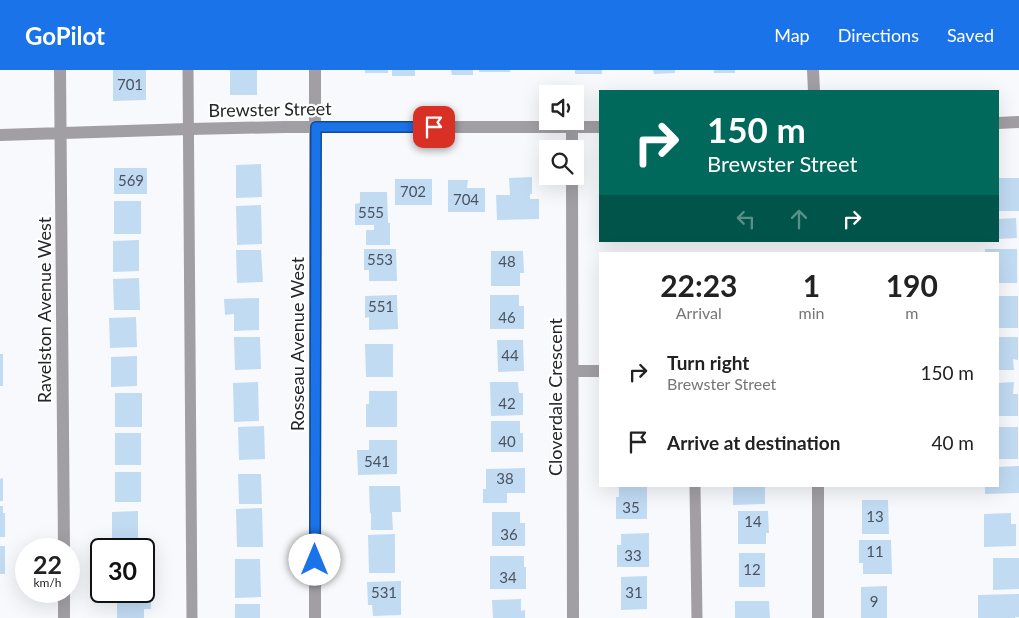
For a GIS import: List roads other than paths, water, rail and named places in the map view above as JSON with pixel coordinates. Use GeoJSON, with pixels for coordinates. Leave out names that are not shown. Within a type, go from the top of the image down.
{"type":"FeatureCollection","features":[{"type":"Feature","properties":{"kind":"street","name":"Ravelston Avenue West"},"geometry":{"type":"LineString","coordinates":[[60,70],[64,538]]}},
{"type":"Feature","properties":{"kind":"street","name":"Rosseau Avenue West"},"geometry":{"type":"LineString","coordinates":[[315,70],[315,618]]}},
{"type":"Feature","properties":{"kind":"street"},"geometry":{"type":"LineString","coordinates":[[814,70],[814,90]]}},
{"type":"Feature","properties":{"kind":"street"},"geometry":{"type":"LineString","coordinates":[[999,123],[1019,122]]}},
{"type":"Feature","properties":{"kind":"street","name":"Brewster Street"},"geometry":{"type":"LineString","coordinates":[[584,127],[599,126]]}},
{"type":"Feature","properties":{"kind":"street","name":"Brewster Street"},"geometry":{"type":"LineString","coordinates":[[0,135],[316,127],[539,127]]}},
{"type":"Feature","properties":{"kind":"street","name":"Cloverdale Crescent"},"geometry":{"type":"LineString","coordinates":[[572,185],[573,618]]}},
{"type":"Feature","properties":{"kind":"street"},"geometry":{"type":"LineString","coordinates":[[573,371],[599,371]]}},
{"type":"Feature","properties":{"kind":"street"},"geometry":{"type":"LineString","coordinates":[[818,487],[818,618]]}},
{"type":"Feature","properties":{"kind":"street"},"geometry":{"type":"LineString","coordinates":[[64,603],[64,618]]}},
{"type":"Feature","properties":{"kind":"lane"},"geometry":{"type":"LineString","coordinates":[[188,70],[192,618]]}},
{"type":"Feature","properties":{"kind":"lane"},"geometry":{"type":"LineString","coordinates":[[696,487],[697,618]]}}]}
